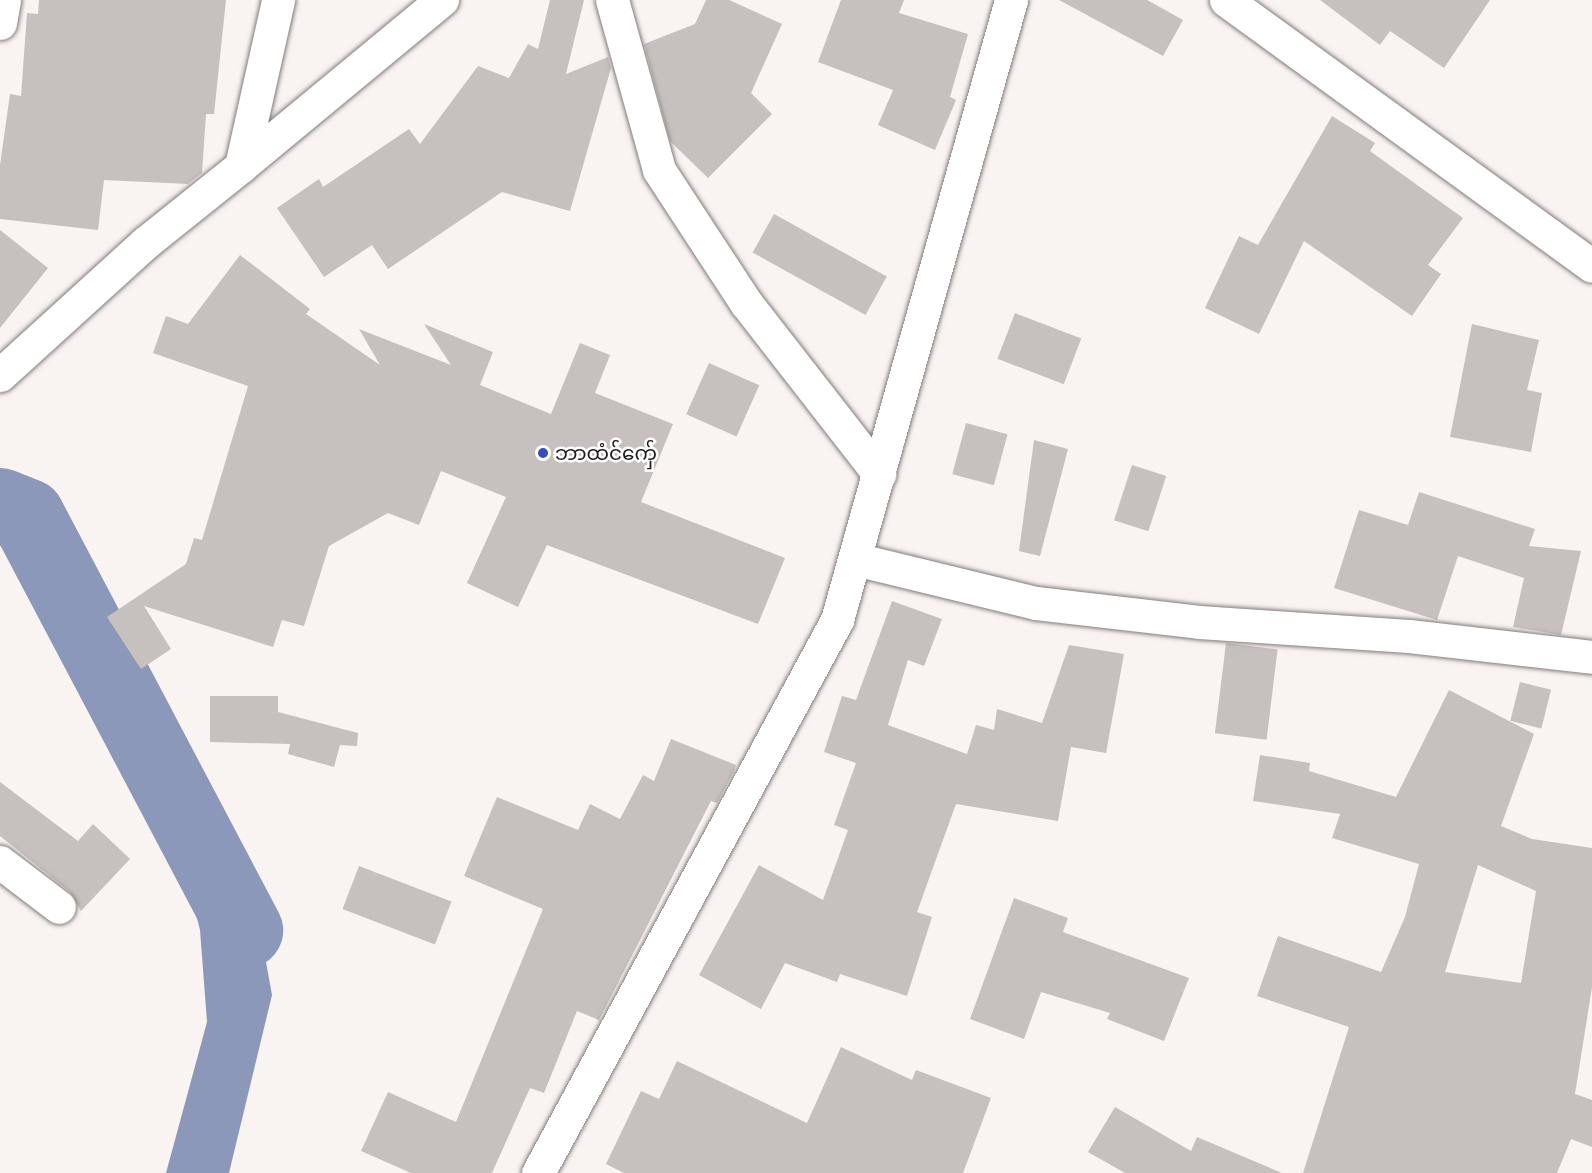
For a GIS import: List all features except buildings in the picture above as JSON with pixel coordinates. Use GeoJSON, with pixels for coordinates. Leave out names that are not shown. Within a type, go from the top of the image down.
{"type":"FeatureCollection","features":[{"type":"Feature","properties":{"kind":"street"},"geometry":{"type":"LineString","coordinates":[[0,22],[4,0]]}},
{"type":"Feature","properties":{"kind":"street"},"geometry":{"type":"LineString","coordinates":[[241,166],[278,0]]}},
{"type":"Feature","properties":{"kind":"street"},"geometry":{"type":"LineString","coordinates":[[0,375],[145,243],[442,0]]}},
{"type":"Feature","properties":{"kind":"street"},"geometry":{"type":"LineString","coordinates":[[612,0],[659,170],[746,303],[879,474]]}},
{"type":"Feature","properties":{"kind":"street"},"geometry":{"type":"LineString","coordinates":[[538,1173],[837,620],[1011,0]]}},
{"type":"Feature","properties":{"kind":"street"},"geometry":{"type":"LineString","coordinates":[[1226,0],[1592,266]]}},
{"type":"Feature","properties":{"kind":"street"},"geometry":{"type":"LineString","coordinates":[[855,559],[1036,603],[1199,622],[1409,636],[1592,657]]}},
{"type":"Feature","properties":{"kind":"street"},"geometry":{"type":"LineString","coordinates":[[0,862],[59,907]]}},
{"type":"Feature","properties":{"kind":"water"},"geometry":{"type":"Polygon","coordinates":[[[211,826],[258,918],[272,995],[229,1173],[166,1173],[207,1022],[200,930],[181,855],[211,826]]]}},
{"type":"Feature","properties":{"kind":"waterway"},"geometry":{"type":"LineString","coordinates":[[0,505],[27,516],[245,930]]}},
{"type":"Feature","properties":{"kind":"place","name":"ဘာထံင်ကှ်ေ"},"geometry":{"type":"Point","coordinates":[543,453]}}]}
